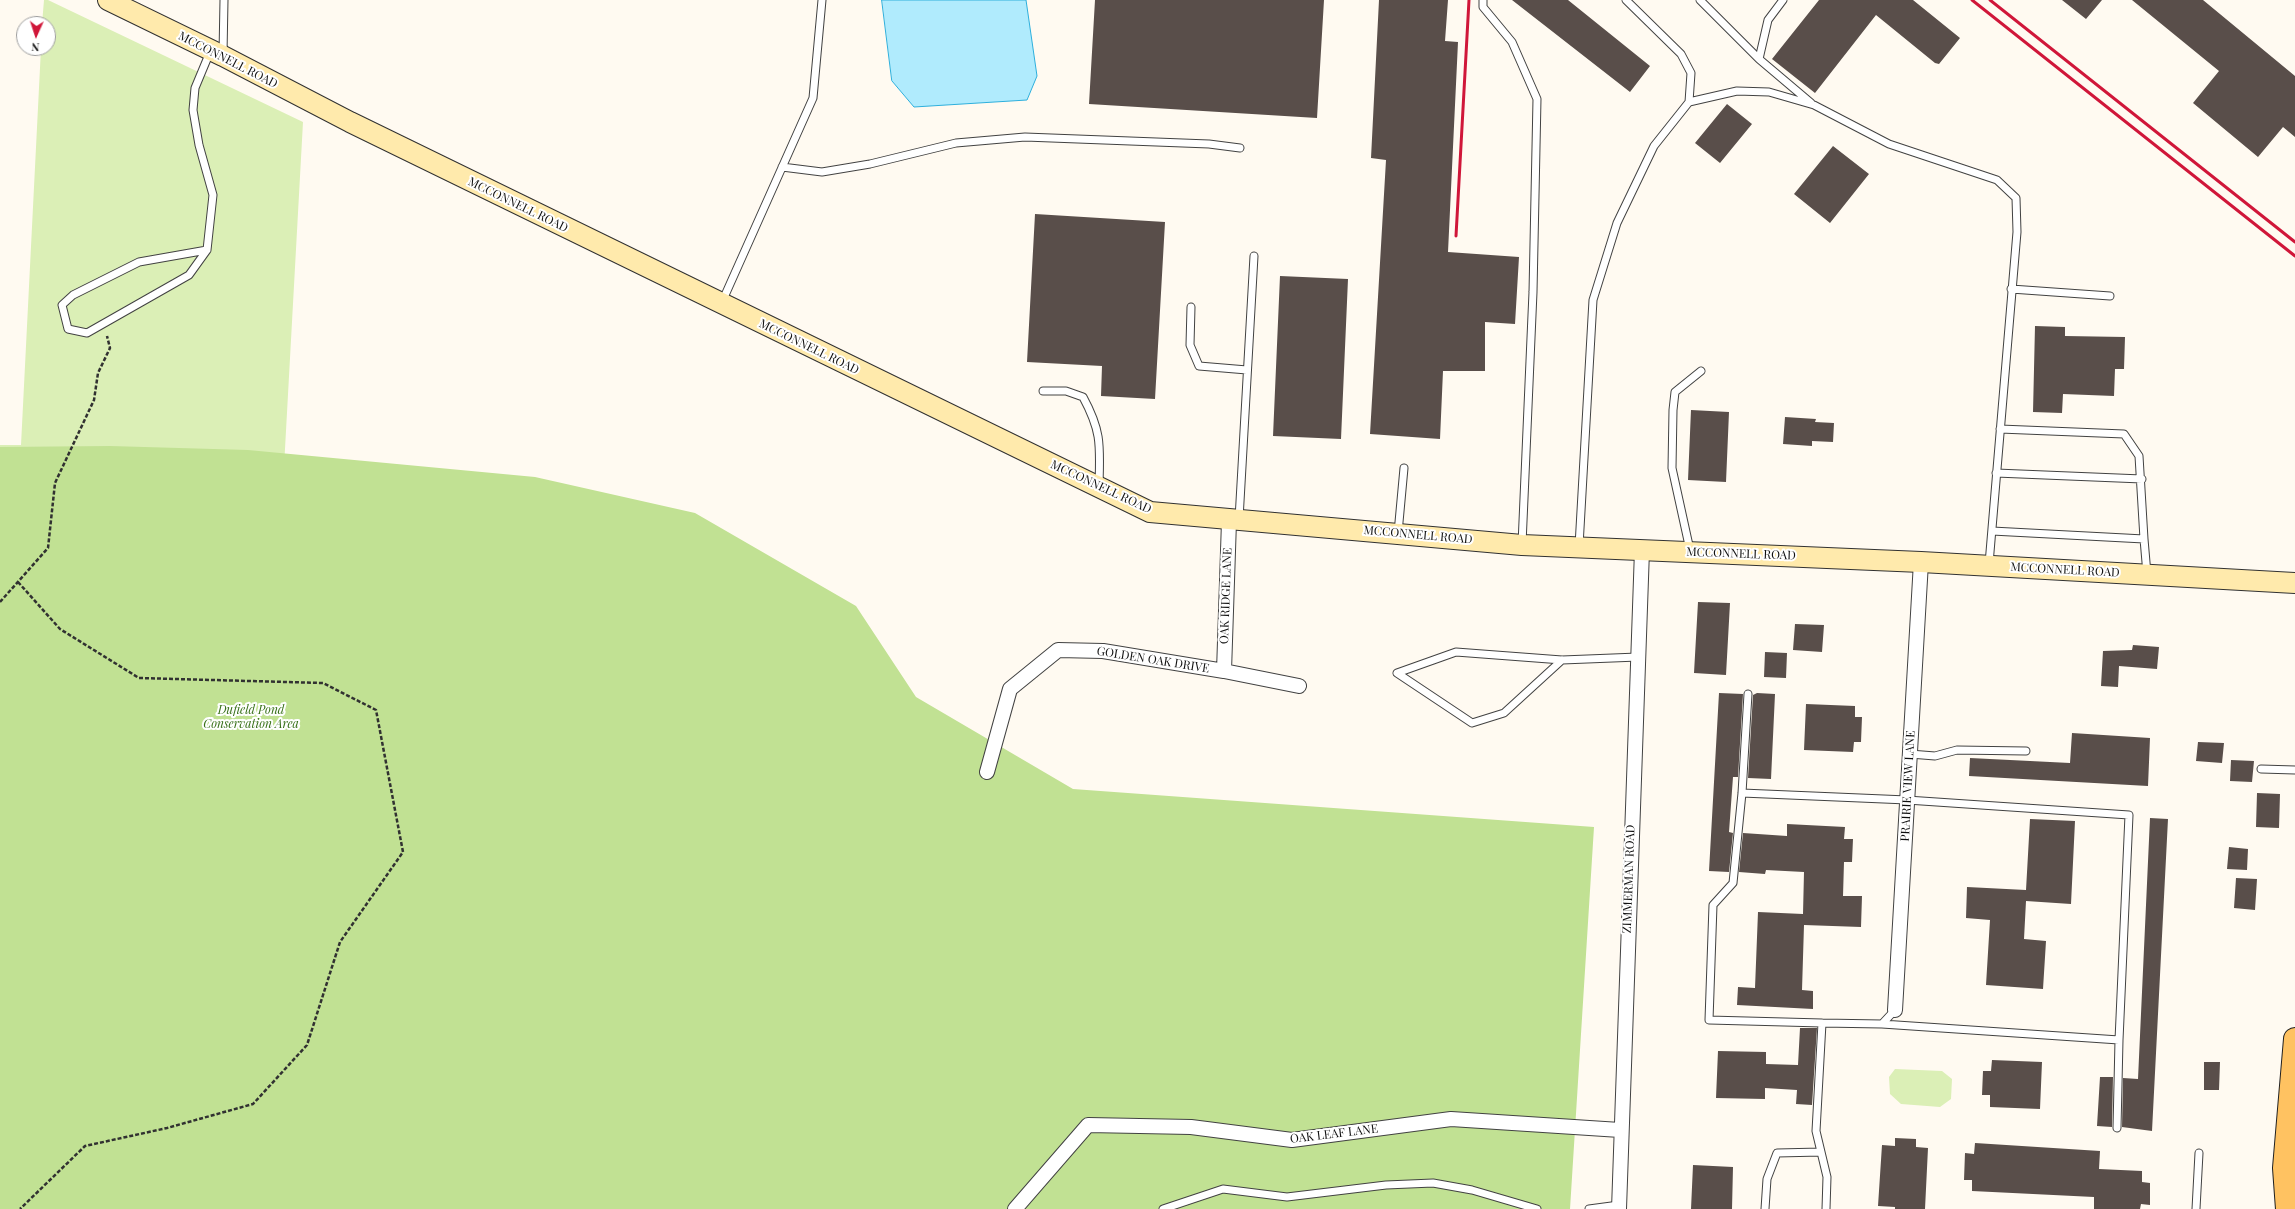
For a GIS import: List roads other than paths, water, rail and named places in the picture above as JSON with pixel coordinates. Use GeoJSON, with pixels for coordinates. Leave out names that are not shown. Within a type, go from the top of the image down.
{"type":"FeatureCollection","features":[{"type":"Feature","properties":{"kind":"main road"},"geometry":{"type":"LineString","coordinates":[[2287,1209],[2284,1168],[2291,1112],[2295,1039]]}},
{"type":"Feature","properties":{"kind":"street","name":"MCCONNELL ROAD"},"geometry":{"type":"LineString","coordinates":[[108,0],[217,53],[350,122],[1150,512],[1234,521],[1398,533],[1522,545],[1921,562],[2295,583]]}},
{"type":"Feature","properties":{"kind":"street","name":"OAK RIDGE LANE"},"geometry":{"type":"LineString","coordinates":[[1224,671],[1234,521]]}},
{"type":"Feature","properties":{"kind":"street","name":"ZIMMERMAN ROAD"},"geometry":{"type":"LineString","coordinates":[[1619,1207],[1620,1130],[1642,550]]}},
{"type":"Feature","properties":{"kind":"street","name":"PRAIRIE VIEW LANE"},"geometry":{"type":"LineString","coordinates":[[1895,1010],[1921,562]]}},
{"type":"Feature","properties":{"kind":"street","name":"GOLDEN OAK DRIVE"},"geometry":{"type":"LineString","coordinates":[[987,772],[1010,689],[1058,650],[1103,651],[1224,671],[1299,686]]}},
{"type":"Feature","properties":{"kind":"street","name":"OAK LEAF LANE"},"geometry":{"type":"LineString","coordinates":[[1015,1209],[1088,1124],[1191,1126],[1292,1140],[1451,1119],[1620,1130]]}},
{"type":"Feature","properties":{"kind":"lane"},"geometry":{"type":"LineString","coordinates":[[207,250],[139,262],[73,295],[62,305],[68,329],[87,333],[104,324],[189,275],[207,250],[213,195],[199,145],[193,110],[196,88],[217,53],[224,0]]}},
{"type":"Feature","properties":{"kind":"lane"},"geometry":{"type":"LineString","coordinates":[[721,304],[813,98],[822,0]]}},
{"type":"Feature","properties":{"kind":"lane"},"geometry":{"type":"LineString","coordinates":[[1483,0],[1483,7],[1512,42],[1537,99],[1533,292],[1522,545]]}},
{"type":"Feature","properties":{"kind":"lane"},"geometry":{"type":"LineString","coordinates":[[1579,547],[1593,300],[1617,223],[1650,153],[1688,102],[1691,73],[1680,54],[1626,0]]}},
{"type":"Feature","properties":{"kind":"lane"},"geometry":{"type":"LineString","coordinates":[[1700,0],[1759,59],[1814,105]]}},
{"type":"Feature","properties":{"kind":"lane"},"geometry":{"type":"LineString","coordinates":[[1759,59],[1768,20],[1783,0]]}},
{"type":"Feature","properties":{"kind":"lane"},"geometry":{"type":"LineString","coordinates":[[1688,102],[1737,91],[1769,92],[1814,105],[1890,144],[1997,180],[2016,198],[2017,232],[2011,289],[1989,566]]}},
{"type":"Feature","properties":{"kind":"lane"},"geometry":{"type":"LineString","coordinates":[[782,167],[822,172],[870,164],[956,143],[1025,137],[1209,144],[1240,148]]}},
{"type":"Feature","properties":{"kind":"lane"},"geometry":{"type":"LineString","coordinates":[[1234,521],[1247,370],[1254,256]]}},
{"type":"Feature","properties":{"kind":"lane"},"geometry":{"type":"LineString","coordinates":[[2011,289],[2110,296]]}},
{"type":"Feature","properties":{"kind":"lane"},"geometry":{"type":"LineString","coordinates":[[1191,307],[1190,345],[1199,366],[1247,370]]}},
{"type":"Feature","properties":{"kind":"lane"},"geometry":{"type":"LineString","coordinates":[[1691,552],[1672,468],[1673,410],[1675,392],[1701,371]]}},
{"type":"Feature","properties":{"kind":"lane"},"geometry":{"type":"LineString","coordinates":[[1043,392],[1066,391],[1082,397],[1094,417],[1100,440],[1099,488]]}},
{"type":"Feature","properties":{"kind":"lane"},"geometry":{"type":"LineString","coordinates":[[2000,429],[2124,434],[2139,456],[2142,479],[2147,575]]}},
{"type":"Feature","properties":{"kind":"lane"},"geometry":{"type":"LineString","coordinates":[[1398,533],[1404,468]]}},
{"type":"Feature","properties":{"kind":"lane"},"geometry":{"type":"LineString","coordinates":[[1996,473],[2142,479]]}},
{"type":"Feature","properties":{"kind":"lane"},"geometry":{"type":"LineString","coordinates":[[1992,531],[2144,539]]}},
{"type":"Feature","properties":{"kind":"lane"},"geometry":{"type":"LineString","coordinates":[[1562,660],[1504,713],[1472,723],[1397,673],[1456,652],[1562,660],[1638,657]]}},
{"type":"Feature","properties":{"kind":"lane"},"geometry":{"type":"LineString","coordinates":[[1748,694],[1742,793],[1733,883],[1713,905],[1709,1020],[1882,1024],[2119,1040]]}},
{"type":"Feature","properties":{"kind":"lane"},"geometry":{"type":"LineString","coordinates":[[1910,754],[1936,756],[1957,750],[2026,751]]}},
{"type":"Feature","properties":{"kind":"lane"},"geometry":{"type":"LineString","coordinates":[[2260,768],[2295,770]]}},
{"type":"Feature","properties":{"kind":"lane"},"geometry":{"type":"LineString","coordinates":[[1742,793],[1907,800],[2129,815],[2119,1040],[2117,1128]]}},
{"type":"Feature","properties":{"kind":"lane"},"geometry":{"type":"LineString","coordinates":[[1882,1024],[1895,1010]]}},
{"type":"Feature","properties":{"kind":"lane"},"geometry":{"type":"LineString","coordinates":[[1822,1023],[1816,1132],[1827,1177],[1826,1209]]}},
{"type":"Feature","properties":{"kind":"lane"},"geometry":{"type":"LineString","coordinates":[[1765,1209],[1767,1179],[1777,1153],[1821,1152]]}},
{"type":"Feature","properties":{"kind":"lane"},"geometry":{"type":"LineString","coordinates":[[2196,1209],[2199,1153]]}},
{"type":"Feature","properties":{"kind":"lane"},"geometry":{"type":"LineString","coordinates":[[1163,1209],[1223,1189],[1287,1197],[1386,1185],[1433,1183],[1472,1190],[1537,1209]]}},
{"type":"Feature","properties":{"kind":"lane"},"geometry":{"type":"LineString","coordinates":[[1589,1209],[1619,1207]]}},
{"type":"Feature","properties":{"kind":"water"},"geometry":{"type":"Polygon","coordinates":[[[882,0],[1026,0],[1037,76],[1027,100],[914,107],[892,81],[882,0]]]}},
{"type":"Feature","properties":{"kind":"railway"},"geometry":{"type":"LineString","coordinates":[[1456,236],[1469,0]]}},
{"type":"Feature","properties":{"kind":"railway"},"geometry":{"type":"LineString","coordinates":[[1972,0],[2295,256]]}},
{"type":"Feature","properties":{"kind":"railway"},"geometry":{"type":"LineString","coordinates":[[1990,0],[2295,242]]}},
{"type":"Feature","properties":{"kind":"park label","name":"Dufield Pond Conservation Area"},"geometry":{"type":"Point","coordinates":[251,717]}}]}
